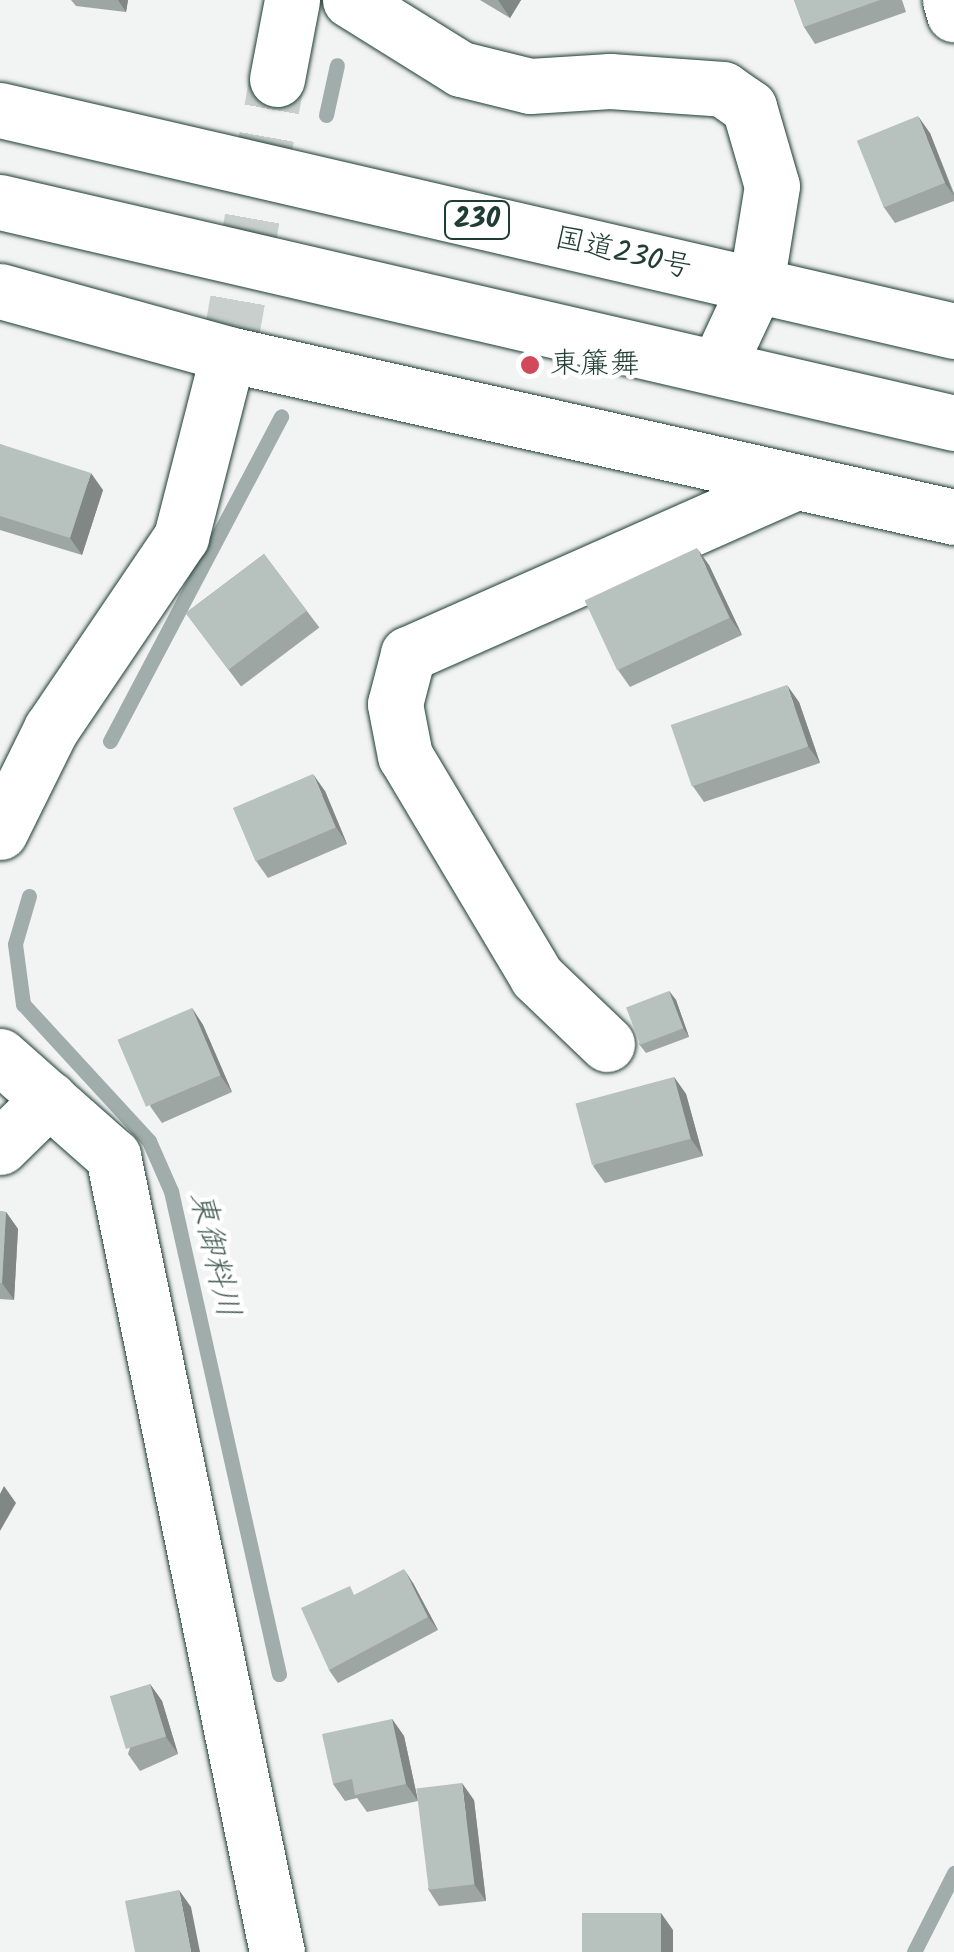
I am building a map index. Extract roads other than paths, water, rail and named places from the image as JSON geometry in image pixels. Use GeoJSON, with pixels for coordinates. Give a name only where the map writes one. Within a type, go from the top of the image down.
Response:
{"type":"FeatureCollection","features":[{"type":"Feature","properties":{"kind":"main road"},"geometry":{"type":"LineString","coordinates":[[277,79],[292,0]]}},
{"type":"Feature","properties":{"kind":"main road"},"geometry":{"type":"LineString","coordinates":[[350,0],[461,68],[530,86],[610,81],[723,89],[749,108],[772,186],[756,285],[718,366]]}},
{"type":"Feature","properties":{"kind":"main road"},"geometry":{"type":"LineString","coordinates":[[950,0],[954,14]]}},
{"type":"Feature","properties":{"kind":"main road","name":"国道230号"},"geometry":{"type":"LineString","coordinates":[[0,110],[954,331]]}},
{"type":"Feature","properties":{"kind":"main road"},"geometry":{"type":"LineString","coordinates":[[0,202],[954,423]]}},
{"type":"Feature","properties":{"kind":"main road"},"geometry":{"type":"LineString","coordinates":[[0,291],[228,354],[789,485],[954,517]]}},
{"type":"Feature","properties":{"kind":"main road"},"geometry":{"type":"LineString","coordinates":[[0,832],[51,729],[181,537],[228,354]]}},
{"type":"Feature","properties":{"kind":"main road"},"geometry":{"type":"LineString","coordinates":[[607,1044],[537,978],[405,756],[395,704],[408,654],[789,485]]}},
{"type":"Feature","properties":{"kind":"main road"},"geometry":{"type":"LineString","coordinates":[[0,1056],[113,1156],[278,1952]]}},
{"type":"Feature","properties":{"kind":"main road"},"geometry":{"type":"LineString","coordinates":[[0,1147],[49,1100]]}},
{"type":"Feature","properties":{"kind":"waterway","name":"東御料川"},"geometry":{"type":"LineString","coordinates":[[326,115],[337,65]]}},
{"type":"Feature","properties":{"kind":"waterway","name":"東御料川"},"geometry":{"type":"LineString","coordinates":[[110,741],[281,416]]}},
{"type":"Feature","properties":{"kind":"waterway","name":"東御料川"},"geometry":{"type":"LineString","coordinates":[[29,896],[15,944],[23,1004],[149,1141],[171,1191],[279,1674]]}},
{"type":"Feature","properties":{"kind":"waterway"},"geometry":{"type":"LineString","coordinates":[[914,1952],[954,1873]]}},
{"type":"Feature","properties":{"kind":"tunnel"},"geometry":{"type":"LineString","coordinates":[[228,354],[277,79]]}},
{"type":"Feature","properties":{"kind":"place","name":"東簾舞"},"geometry":{"type":"Point","coordinates":[530,365]}}]}
